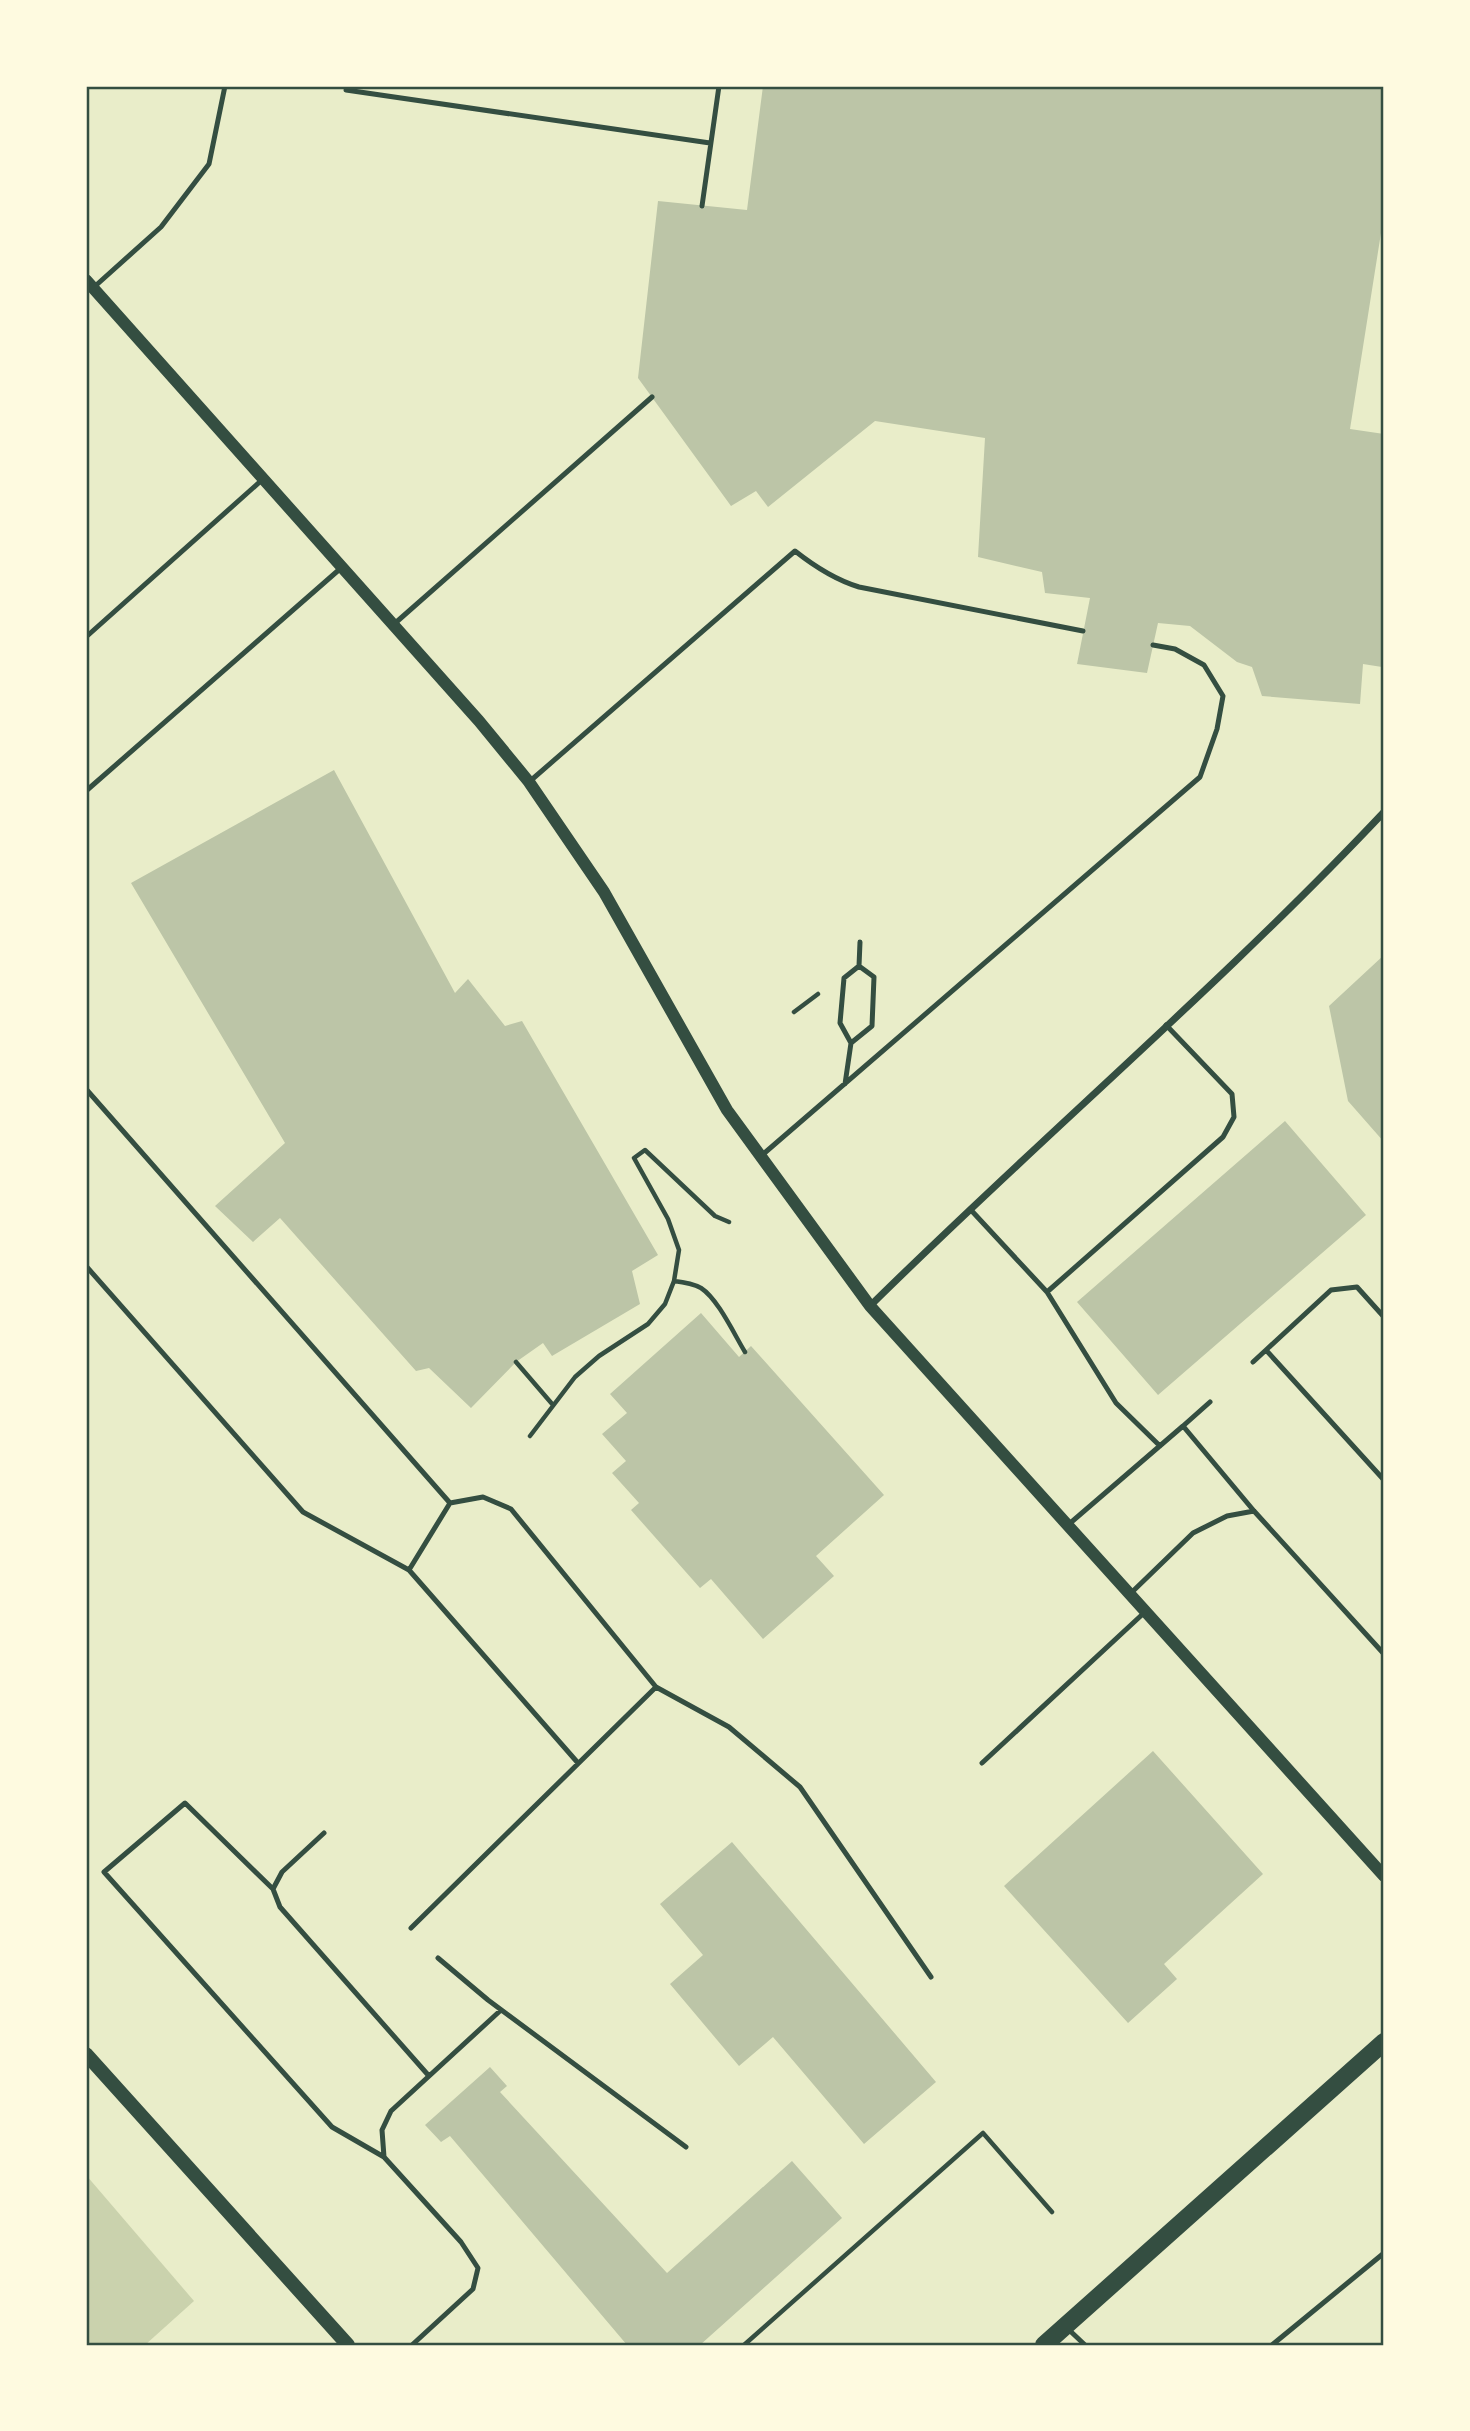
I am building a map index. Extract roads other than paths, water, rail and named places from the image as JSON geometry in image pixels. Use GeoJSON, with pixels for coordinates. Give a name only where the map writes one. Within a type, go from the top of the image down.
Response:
{"type":"FeatureCollection","features":[{"type":"Feature","properties":{"kind":"main road"},"geometry":{"type":"LineString","coordinates":[[1044,2345],[1384,2042]]}},
{"type":"Feature","properties":{"kind":"main road"},"geometry":{"type":"LineString","coordinates":[[86,2054],[348,2345]]}},
{"type":"Feature","properties":{"kind":"street"},"geometry":{"type":"LineString","coordinates":[[90,284],[529,782],[604,892],[727,1110],[870,1306],[1384,1876]]}},
{"type":"Feature","properties":{"kind":"street"},"geometry":{"type":"LineString","coordinates":[[870,1306],[1318,883],[1384,812]]}},
{"type":"Feature","properties":{"kind":"lane"},"geometry":{"type":"LineString","coordinates":[[90,284],[161,227],[209,164],[225,86]]}},
{"type":"Feature","properties":{"kind":"lane"},"geometry":{"type":"LineString","coordinates":[[702,206],[719,86]]}},
{"type":"Feature","properties":{"kind":"lane"},"geometry":{"type":"LineString","coordinates":[[346,90],[710,143]]}},
{"type":"Feature","properties":{"kind":"lane"},"geometry":{"type":"LineString","coordinates":[[393,625],[652,397]]}},
{"type":"Feature","properties":{"kind":"lane"},"geometry":{"type":"LineString","coordinates":[[86,637],[263,479]]}},
{"type":"Feature","properties":{"kind":"lane"},"geometry":{"type":"LineString","coordinates":[[529,782],[795,551],[813,565],[847,583],[884,593],[1083,631]]}},
{"type":"Feature","properties":{"kind":"lane"},"geometry":{"type":"LineString","coordinates":[[86,791],[341,568]]}},
{"type":"Feature","properties":{"kind":"lane"},"geometry":{"type":"LineString","coordinates":[[761,1157],[1200,777],[1217,729],[1223,696],[1204,665],[1175,649],[1153,645]]}},
{"type":"Feature","properties":{"kind":"lane"},"geometry":{"type":"LineString","coordinates":[[859,967],[860,942]]}},
{"type":"Feature","properties":{"kind":"lane"},"geometry":{"type":"LineString","coordinates":[[845,1084],[852,1043],[872,1026],[874,977],[859,967]]}},
{"type":"Feature","properties":{"kind":"lane"},"geometry":{"type":"LineString","coordinates":[[852,1043],[840,1023],[844,978],[859,967]]}},
{"type":"Feature","properties":{"kind":"lane"},"geometry":{"type":"LineString","coordinates":[[1047,1292],[1223,1137],[1234,1117],[1232,1094],[1166,1025]]}},
{"type":"Feature","properties":{"kind":"lane"},"geometry":{"type":"LineString","coordinates":[[86,1089],[450,1503]]}},
{"type":"Feature","properties":{"kind":"lane"},"geometry":{"type":"LineString","coordinates":[[970,1209],[1047,1292],[1116,1403],[1160,1446]]}},
{"type":"Feature","properties":{"kind":"lane"},"geometry":{"type":"LineString","coordinates":[[86,1266],[303,1513],[409,1570],[578,1763]]}},
{"type":"Feature","properties":{"kind":"lane"},"geometry":{"type":"LineString","coordinates":[[1253,1362],[1331,1290],[1357,1287],[1384,1317]]}},
{"type":"Feature","properties":{"kind":"lane"},"geometry":{"type":"LineString","coordinates":[[1266,1350],[1384,1480]]}},
{"type":"Feature","properties":{"kind":"lane"},"geometry":{"type":"LineString","coordinates":[[1068,1525],[1210,1402]]}},
{"type":"Feature","properties":{"kind":"lane"},"geometry":{"type":"LineString","coordinates":[[1183,1426],[1254,1511],[1384,1654]]}},
{"type":"Feature","properties":{"kind":"lane"},"geometry":{"type":"LineString","coordinates":[[409,1570],[450,1503],[483,1497],[511,1509],[656,1687],[729,1727],[800,1787],[931,1977]]}},
{"type":"Feature","properties":{"kind":"lane"},"geometry":{"type":"LineString","coordinates":[[1130,1594],[1194,1533],[1227,1516],[1254,1511]]}},
{"type":"Feature","properties":{"kind":"lane"},"geometry":{"type":"LineString","coordinates":[[982,1763],[1146,1611]]}},
{"type":"Feature","properties":{"kind":"lane"},"geometry":{"type":"LineString","coordinates":[[411,1928],[656,1687]]}},
{"type":"Feature","properties":{"kind":"lane"},"geometry":{"type":"LineString","coordinates":[[412,2345],[473,2290],[478,2268],[461,2242],[384,2157],[332,2127],[104,1872],[185,1803],[273,1889],[280,1907],[429,2076]]}},
{"type":"Feature","properties":{"kind":"lane"},"geometry":{"type":"LineString","coordinates":[[273,1889],[282,1872],[324,1833]]}},
{"type":"Feature","properties":{"kind":"lane"},"geometry":{"type":"LineString","coordinates":[[438,1958],[501,2010],[686,2147]]}},
{"type":"Feature","properties":{"kind":"lane"},"geometry":{"type":"LineString","coordinates":[[384,2157],[382,2130],[391,2112],[501,2010]]}},
{"type":"Feature","properties":{"kind":"lane"},"geometry":{"type":"LineString","coordinates":[[1272,2345],[1384,2253]]}},
{"type":"Feature","properties":{"kind":"lane"},"geometry":{"type":"LineString","coordinates":[[1066,2326],[1085,2345]]}}]}
